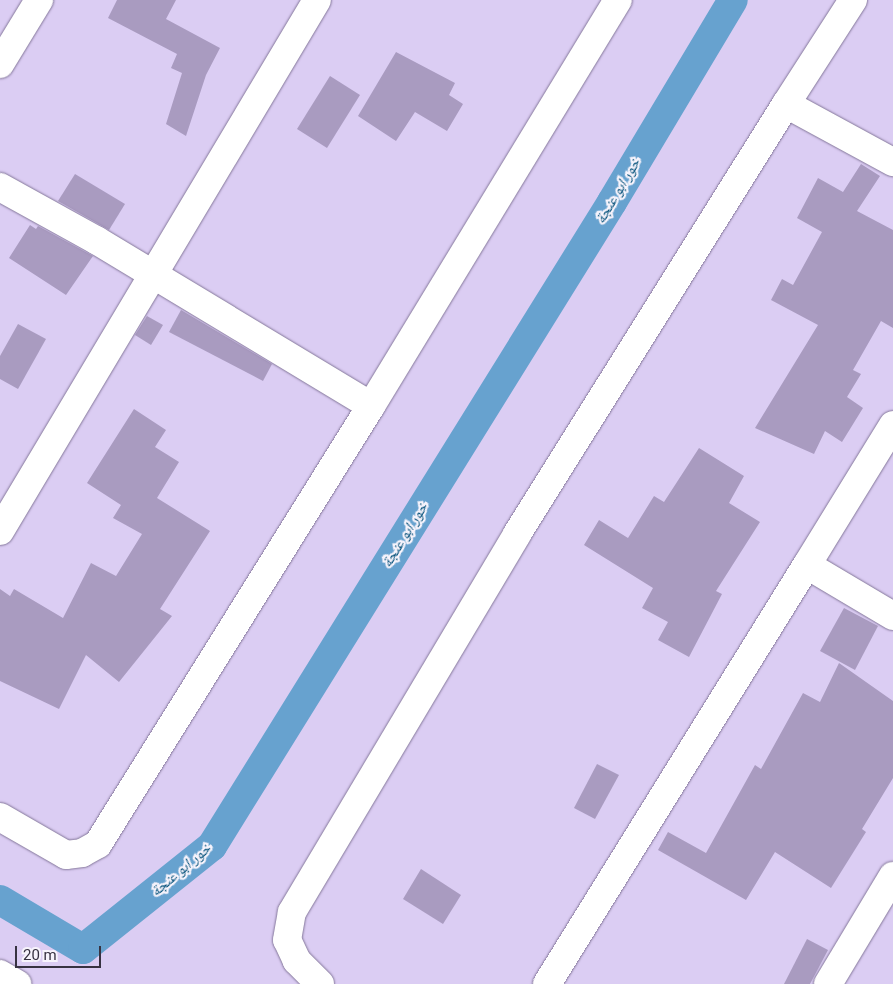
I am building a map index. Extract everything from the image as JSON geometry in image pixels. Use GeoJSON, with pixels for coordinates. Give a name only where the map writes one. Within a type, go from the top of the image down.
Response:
{"type":"FeatureCollection","features":[{"type":"Feature","properties":{"kind":"street"},"geometry":{"type":"LineString","coordinates":[[0,64],[39,0]]}},
{"type":"Feature","properties":{"kind":"street"},"geometry":{"type":"LineString","coordinates":[[0,531],[316,0]]}},
{"type":"Feature","properties":{"kind":"street"},"geometry":{"type":"LineString","coordinates":[[0,817],[66,855],[82,853],[98,844],[371,406],[618,0]]}},
{"type":"Feature","properties":{"kind":"street"},"geometry":{"type":"LineString","coordinates":[[320,984],[297,961],[287,940],[292,912],[517,534],[852,0]]}},
{"type":"Feature","properties":{"kind":"street"},"geometry":{"type":"LineString","coordinates":[[786,104],[893,162]]}},
{"type":"Feature","properties":{"kind":"street"},"geometry":{"type":"LineString","coordinates":[[0,187],[96,240],[151,275],[371,406]]}},
{"type":"Feature","properties":{"kind":"street"},"geometry":{"type":"LineString","coordinates":[[547,984],[893,425]]}},
{"type":"Feature","properties":{"kind":"street"},"geometry":{"type":"LineString","coordinates":[[807,565],[893,616]]}},
{"type":"Feature","properties":{"kind":"street"},"geometry":{"type":"LineString","coordinates":[[828,984],[893,876]]}},
{"type":"Feature","properties":{"kind":"street"},"geometry":{"type":"LineString","coordinates":[[0,974],[17,984]]}},
{"type":"Feature","properties":{"kind":"building"},"geometry":{"type":"Polygon","coordinates":[[[117,0],[176,0],[166,19],[220,48],[206,75],[186,136],[166,124],[182,73],[171,68],[177,54],[108,18],[117,0]]]}},
{"type":"Feature","properties":{"kind":"building"},"geometry":{"type":"Polygon","coordinates":[[[396,52],[455,83],[449,95],[463,104],[447,131],[415,112],[396,141],[358,116],[396,52]]]}},
{"type":"Feature","properties":{"kind":"building"},"geometry":{"type":"Polygon","coordinates":[[[330,76],[360,95],[327,148],[297,129],[330,76]]]}},
{"type":"Feature","properties":{"kind":"building"},"geometry":{"type":"Polygon","coordinates":[[[861,164],[880,176],[857,211],[893,230],[893,328],[881,321],[853,370],[861,374],[847,397],[863,408],[842,442],[825,431],[814,454],[755,428],[818,325],[771,300],[782,279],[793,285],[822,232],[797,218],[818,178],[843,192],[861,164]]]}},
{"type":"Feature","properties":{"kind":"building"},"geometry":{"type":"Polygon","coordinates":[[[75,174],[125,204],[109,230],[58,201],[75,174]]]}},
{"type":"Feature","properties":{"kind":"building"},"geometry":{"type":"Polygon","coordinates":[[[30,225],[36,229],[38,226],[93,256],[66,295],[9,258],[30,225]]]}},
{"type":"Feature","properties":{"kind":"building"},"geometry":{"type":"Polygon","coordinates":[[[181,310],[272,364],[263,381],[169,332],[181,310]]]}},
{"type":"Feature","properties":{"kind":"building"},"geometry":{"type":"Polygon","coordinates":[[[147,316],[163,325],[151,345],[135,335],[147,316]]]}},
{"type":"Feature","properties":{"kind":"building"},"geometry":{"type":"Polygon","coordinates":[[[18,324],[46,339],[18,389],[0,379],[0,356],[18,324]]]}},
{"type":"Feature","properties":{"kind":"building"},"geometry":{"type":"Polygon","coordinates":[[[134,409],[166,430],[155,447],[179,462],[157,498],[210,531],[160,609],[172,616],[119,682],[86,655],[59,709],[0,681],[0,589],[10,596],[14,589],[63,618],[91,563],[116,576],[142,534],[113,518],[121,505],[87,483],[134,409]]]}},
{"type":"Feature","properties":{"kind":"building"},"geometry":{"type":"Polygon","coordinates":[[[699,448],[744,476],[729,503],[760,522],[716,591],[722,594],[689,657],[658,640],[668,622],[642,608],[653,588],[584,545],[599,520],[628,538],[654,496],[664,502],[699,448]]]}},
{"type":"Feature","properties":{"kind":"building"},"geometry":{"type":"Polygon","coordinates":[[[844,608],[878,626],[855,670],[820,651],[844,608]]]}},
{"type":"Feature","properties":{"kind":"building"},"geometry":{"type":"Polygon","coordinates":[[[839,663],[893,701],[893,778],[862,829],[866,832],[831,888],[775,852],[746,900],[658,850],[668,832],[706,853],[755,765],[761,769],[803,693],[820,702],[839,663]]]}},
{"type":"Feature","properties":{"kind":"building"},"geometry":{"type":"Polygon","coordinates":[[[597,764],[619,775],[595,819],[574,808],[597,764]]]}},
{"type":"Feature","properties":{"kind":"building"},"geometry":{"type":"Polygon","coordinates":[[[421,869],[461,895],[443,924],[403,899],[421,869]]]}},
{"type":"Feature","properties":{"kind":"building"},"geometry":{"type":"Polygon","coordinates":[[[807,939],[828,950],[810,984],[784,984],[807,939]]]}},
{"type":"Feature","properties":{"kind":"waterway","name":"خور ابو عنجة"},"geometry":{"type":"LineString","coordinates":[[0,900],[83,949],[212,846],[612,202],[733,0]]}}]}
